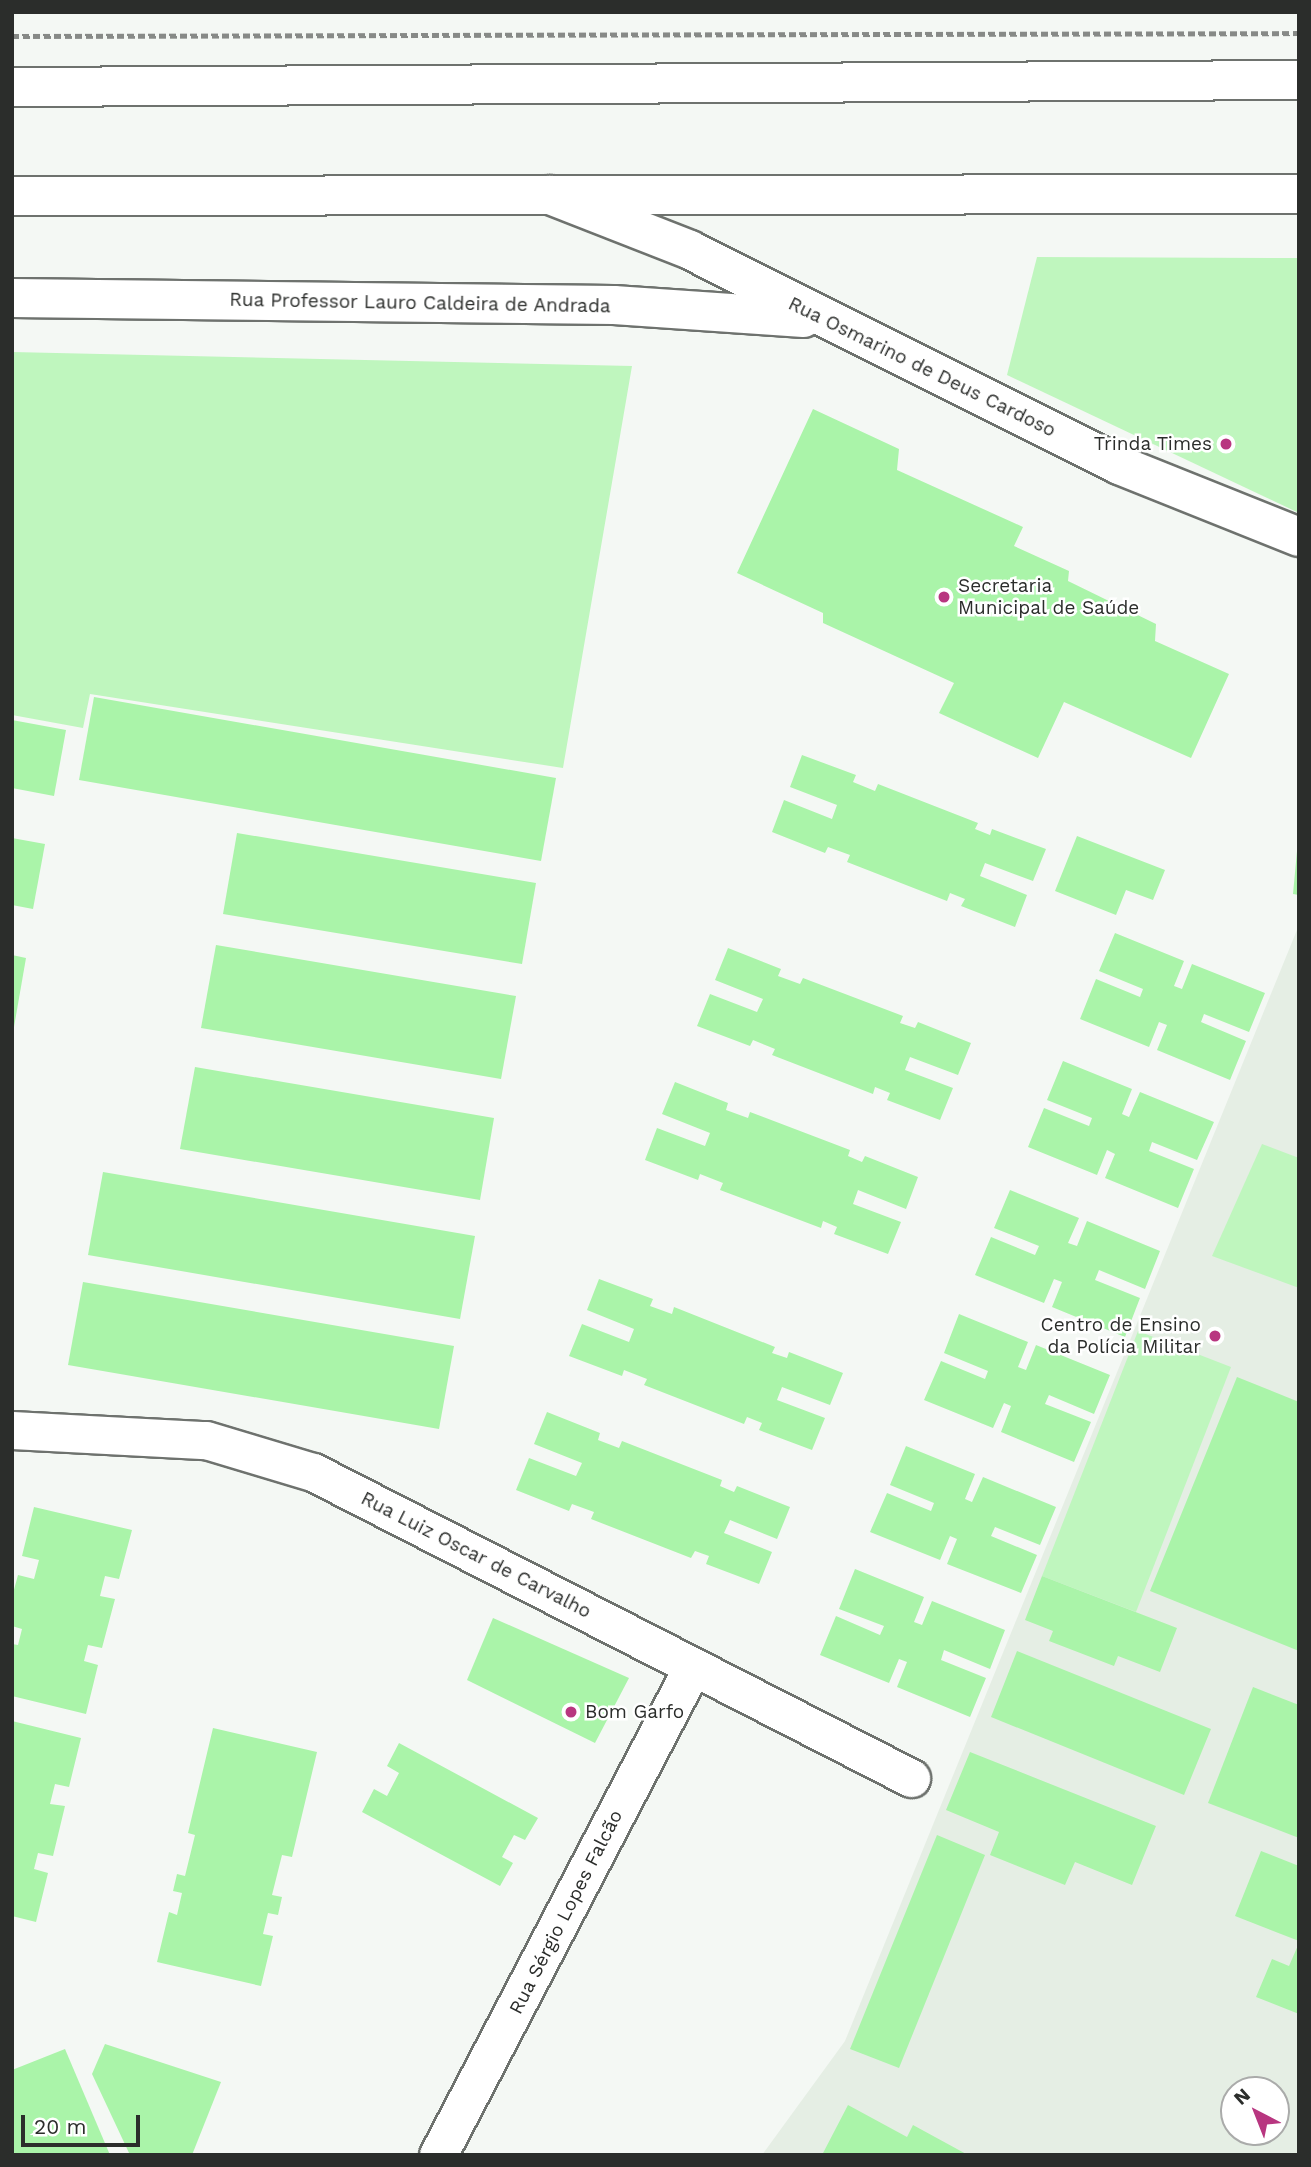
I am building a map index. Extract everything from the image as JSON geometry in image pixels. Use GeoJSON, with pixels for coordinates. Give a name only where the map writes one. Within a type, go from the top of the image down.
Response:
{"type":"FeatureCollection","features":[{"type":"Feature","properties":{"kind":"main road"},"geometry":{"type":"LineString","coordinates":[[12,88],[1299,80]]}},
{"type":"Feature","properties":{"kind":"main road","name":"Rua Osmarino de Deus Cardoso"},"geometry":{"type":"LineString","coordinates":[[547,194],[690,250],[1119,465],[1299,537]]}},
{"type":"Feature","properties":{"kind":"main road"},"geometry":{"type":"LineString","coordinates":[[12,196],[1299,194]]}},
{"type":"Feature","properties":{"kind":"main road","name":"Rua Professor Lauro Caldeira de Andrada"},"geometry":{"type":"LineString","coordinates":[[12,299],[614,305],[827,320]]}},
{"type":"Feature","properties":{"kind":"street","name":"Rua Luiz Oscar de Carvalho"},"geometry":{"type":"LineString","coordinates":[[12,1430],[157,1435],[250,1450],[313,1472],[435,1532],[692,1668],[911,1778]]}},
{"type":"Feature","properties":{"kind":"street","name":"Rua Sérgio Lopes Falcão"},"geometry":{"type":"LineString","coordinates":[[438,2155],[692,1668]]}},
{"type":"Feature","properties":{"kind":"path"},"geometry":{"type":"LineString","coordinates":[[12,36],[1299,33]]}},
{"type":"Feature","properties":{"kind":"shaded area","name":"Centro de Ensino da Polícia Militar"},"geometry":{"type":"Polygon","coordinates":[[[1299,925],[1299,2155],[762,2155],[845,2041],[1299,925]]]}},
{"type":"Feature","properties":{"kind":"green space","name":"Trinda Times"},"geometry":{"type":"Polygon","coordinates":[[[1037,257],[1299,258],[1299,513],[1007,375],[1037,257]]]}},
{"type":"Feature","properties":{"kind":"green space"},"geometry":{"type":"Polygon","coordinates":[[[12,352],[632,366],[563,768],[90,694],[83,728],[12,715],[12,352]]]}},
{"type":"Feature","properties":{"kind":"green space"},"geometry":{"type":"Polygon","coordinates":[[[1262,1144],[1299,1158],[1299,1288],[1212,1256],[1262,1144]]]}},
{"type":"Feature","properties":{"kind":"green space"},"geometry":{"type":"Polygon","coordinates":[[[1138,1331],[1231,1367],[1136,1612],[1042,1576],[1138,1331]]]}},
{"type":"Feature","properties":{"kind":"building","name":"Secretaria Municipal de Saúde"},"geometry":{"type":"Polygon","coordinates":[[[813,409],[899,449],[897,470],[1023,527],[1014,546],[1069,571],[1068,581],[1156,624],[1155,641],[1229,674],[1191,758],[1064,702],[1038,758],[939,713],[954,683],[823,623],[823,613],[737,573],[813,409]]]}},
{"type":"Feature","properties":{"kind":"building"},"geometry":{"type":"Polygon","coordinates":[[[94,697],[556,778],[541,861],[79,780],[94,697]]]}},
{"type":"Feature","properties":{"kind":"building"},"geometry":{"type":"Polygon","coordinates":[[[12,720],[66,730],[54,796],[12,788],[12,720]]]}},
{"type":"Feature","properties":{"kind":"building"},"geometry":{"type":"Polygon","coordinates":[[[802,755],[856,775],[853,782],[875,791],[878,784],[978,823],[975,829],[990,835],[992,829],[1046,849],[1033,881],[985,863],[980,876],[1027,895],[1015,927],[961,906],[965,899],[950,893],[947,901],[847,862],[850,855],[828,847],[825,853],[772,832],[784,800],[832,819],[837,805],[790,787],[802,755]]]}},
{"type":"Feature","properties":{"kind":"building"},"geometry":{"type":"Polygon","coordinates":[[[237,833],[536,883],[522,964],[223,914],[237,833]]]}},
{"type":"Feature","properties":{"kind":"building"},"geometry":{"type":"Polygon","coordinates":[[[1077,836],[1165,870],[1153,900],[1126,890],[1116,915],[1055,891],[1077,836]]]}},
{"type":"Feature","properties":{"kind":"building"},"geometry":{"type":"Polygon","coordinates":[[[12,838],[45,844],[33,909],[12,905],[12,838]]]}},
{"type":"Feature","properties":{"kind":"building"},"geometry":{"type":"Polygon","coordinates":[[[1299,851],[1299,895],[1293,894],[1299,851]]]}},
{"type":"Feature","properties":{"kind":"building"},"geometry":{"type":"Polygon","coordinates":[[[1115,933],[1184,961],[1174,986],[1182,989],[1192,964],[1265,993],[1249,1032],[1204,1014],[1201,1022],[1246,1041],[1230,1080],[1157,1050],[1167,1025],[1159,1022],[1149,1047],[1080,1019],[1096,979],[1140,997],[1143,989],[1099,971],[1115,933]]]}},
{"type":"Feature","properties":{"kind":"building"},"geometry":{"type":"Polygon","coordinates":[[[216,945],[516,996],[501,1079],[201,1028],[216,945]]]}},
{"type":"Feature","properties":{"kind":"building"},"geometry":{"type":"Polygon","coordinates":[[[728,948],[781,969],[778,976],[800,984],[803,978],[903,1016],[900,1023],[915,1028],[918,1022],[971,1043],[958,1075],[910,1057],[905,1070],[953,1088],[940,1120],[887,1100],[890,1093],[875,1087],[873,1094],[772,1055],[775,1049],[753,1040],[750,1046],[697,1026],[710,994],[757,1012],[763,999],[715,980],[728,948]]]}},
{"type":"Feature","properties":{"kind":"building"},"geometry":{"type":"Polygon","coordinates":[[[12,955],[26,958],[14,1027],[12,1027],[12,955]]]}},
{"type":"Feature","properties":{"kind":"building"},"geometry":{"type":"Polygon","coordinates":[[[1063,1061],[1132,1089],[1122,1114],[1129,1117],[1140,1092],[1214,1122],[1197,1160],[1152,1142],[1149,1151],[1194,1169],[1178,1208],[1105,1178],[1115,1154],[1107,1150],[1097,1175],[1028,1147],[1044,1108],[1089,1126],[1092,1118],[1047,1100],[1063,1061]]]}},
{"type":"Feature","properties":{"kind":"building"},"geometry":{"type":"Polygon","coordinates":[[[195,1067],[494,1118],[480,1200],[180,1149],[195,1067]]]}},
{"type":"Feature","properties":{"kind":"building"},"geometry":{"type":"Polygon","coordinates":[[[675,1082],[728,1103],[726,1110],[748,1118],[750,1112],[850,1150],[848,1156],[862,1162],[865,1156],[918,1177],[906,1209],[858,1190],[853,1204],[901,1222],[888,1254],[834,1234],[837,1227],[823,1221],[821,1228],[720,1190],[723,1183],[700,1174],[698,1180],[645,1160],[657,1128],[705,1146],[710,1133],[662,1114],[675,1082]]]}},
{"type":"Feature","properties":{"kind":"building"},"geometry":{"type":"Polygon","coordinates":[[[103,1172],[475,1236],[460,1319],[88,1255],[103,1172]]]}},
{"type":"Feature","properties":{"kind":"building"},"geometry":{"type":"Polygon","coordinates":[[[1010,1190],[1079,1218],[1068,1243],[1077,1246],[1087,1221],[1160,1251],[1145,1289],[1099,1270],[1095,1280],[1140,1298],[1125,1337],[1052,1307],[1062,1282],[1054,1279],[1044,1303],[975,1275],[991,1237],[1035,1255],[1039,1246],[994,1228],[1010,1190]]]}},
{"type":"Feature","properties":{"kind":"building"},"geometry":{"type":"Polygon","coordinates":[[[599,1279],[653,1299],[650,1306],[672,1314],[674,1307],[775,1347],[772,1353],[787,1358],[789,1352],[843,1373],[830,1405],[782,1387],[777,1400],[825,1418],[812,1450],[759,1430],[762,1423],[747,1417],[744,1424],[644,1385],[647,1379],[624,1370],[622,1376],[569,1356],[582,1324],[629,1342],[634,1329],[587,1310],[599,1279]]]}},
{"type":"Feature","properties":{"kind":"building"},"geometry":{"type":"Polygon","coordinates":[[[83,1282],[454,1346],[439,1429],[68,1365],[83,1282]]]}},
{"type":"Feature","properties":{"kind":"building"},"geometry":{"type":"Polygon","coordinates":[[[959,1314],[1028,1342],[1018,1367],[1026,1370],[1036,1345],[1110,1375],[1094,1414],[1049,1395],[1045,1404],[1091,1422],[1074,1462],[1001,1432],[1011,1406],[1004,1403],[993,1428],[924,1400],[941,1361],[985,1379],[988,1371],[944,1353],[959,1314]]]}},
{"type":"Feature","properties":{"kind":"building"},"geometry":{"type":"Polygon","coordinates":[[[1237,1377],[1299,1402],[1299,1651],[1150,1591],[1237,1377]]]}},
{"type":"Feature","properties":{"kind":"building"},"geometry":{"type":"Polygon","coordinates":[[[547,1412],[600,1433],[598,1440],[619,1448],[622,1441],[722,1480],[720,1486],[734,1492],[737,1486],[790,1507],[777,1539],[730,1520],[724,1533],[772,1552],[759,1584],[706,1564],[709,1556],[695,1551],[691,1558],[591,1519],[594,1512],[572,1504],[569,1511],[516,1490],[529,1458],[576,1476],[582,1463],[534,1444],[547,1412]]]}},
{"type":"Feature","properties":{"kind":"building"},"geometry":{"type":"Polygon","coordinates":[[[906,1446],[975,1474],[965,1499],[972,1502],[983,1477],[1056,1507],[1040,1545],[995,1527],[991,1536],[1037,1555],[1021,1593],[947,1564],[957,1539],[950,1536],[940,1560],[870,1532],[887,1493],[931,1511],[934,1503],[890,1485],[906,1446]]]}},
{"type":"Feature","properties":{"kind":"building"},"geometry":{"type":"Polygon","coordinates":[[[34,1507],[132,1530],[119,1579],[105,1576],[100,1596],[115,1599],[102,1648],[88,1645],[84,1661],[98,1665],[86,1714],[12,1696],[12,1644],[18,1645],[22,1629],[12,1626],[12,1597],[18,1575],[34,1579],[39,1560],[22,1556],[34,1507]]]}},
{"type":"Feature","properties":{"kind":"building"},"geometry":{"type":"Polygon","coordinates":[[[855,1569],[924,1597],[914,1622],[922,1625],[932,1601],[1005,1630],[990,1669],[944,1650],[941,1660],[986,1678],[970,1717],[897,1687],[907,1662],[899,1659],[889,1683],[820,1655],[836,1616],[880,1635],[884,1626],[839,1609],[855,1569]]]}},
{"type":"Feature","properties":{"kind":"building"},"geometry":{"type":"Polygon","coordinates":[[[1042,1576],[1177,1628],[1160,1672],[1118,1656],[1114,1666],[1049,1641],[1053,1631],[1025,1620],[1042,1576]]]}},
{"type":"Feature","properties":{"kind":"building","name":"Bom Garfo"},"geometry":{"type":"Polygon","coordinates":[[[493,1618],[629,1678],[595,1743],[467,1680],[493,1618]]]}},
{"type":"Feature","properties":{"kind":"building"},"geometry":{"type":"Polygon","coordinates":[[[1017,1651],[1211,1729],[1184,1795],[991,1717],[1017,1651]]]}},
{"type":"Feature","properties":{"kind":"building"},"geometry":{"type":"Polygon","coordinates":[[[1253,1687],[1299,1705],[1299,1838],[1208,1803],[1253,1687]]]}},
{"type":"Feature","properties":{"kind":"building"},"geometry":{"type":"Polygon","coordinates":[[[12,1721],[81,1738],[69,1787],[55,1784],[50,1804],[65,1806],[53,1856],[38,1853],[34,1869],[48,1873],[36,1922],[12,1916],[12,1721]]]}},
{"type":"Feature","properties":{"kind":"building"},"geometry":{"type":"Polygon","coordinates":[[[213,1728],[317,1752],[292,1857],[282,1855],[272,1895],[282,1897],[278,1915],[268,1913],[263,1934],[273,1936],[261,1986],[157,1962],[169,1912],[177,1915],[182,1893],[173,1891],[177,1874],[185,1876],[195,1835],[188,1833],[213,1728]]]}},
{"type":"Feature","properties":{"kind":"building"},"geometry":{"type":"Polygon","coordinates":[[[399,1743],[538,1818],[525,1840],[514,1835],[502,1857],[513,1863],[500,1886],[362,1812],[374,1789],[387,1796],[399,1773],[387,1766],[399,1743]]]}},
{"type":"Feature","properties":{"kind":"building"},"geometry":{"type":"Polygon","coordinates":[[[970,1752],[1156,1826],[1132,1885],[1075,1862],[1065,1885],[990,1855],[999,1832],[946,1810],[970,1752]]]}},
{"type":"Feature","properties":{"kind":"building"},"geometry":{"type":"Polygon","coordinates":[[[937,1835],[985,1855],[899,2068],[850,2049],[937,1835]]]}},
{"type":"Feature","properties":{"kind":"building"},"geometry":{"type":"Polygon","coordinates":[[[1261,1851],[1299,1866],[1299,1941],[1235,1916],[1261,1851]]]}},
{"type":"Feature","properties":{"kind":"building"},"geometry":{"type":"Polygon","coordinates":[[[1299,1943],[1299,2014],[1256,1997],[1272,1959],[1289,1966],[1299,1943]]]}},
{"type":"Feature","properties":{"kind":"building"},"geometry":{"type":"Polygon","coordinates":[[[105,2044],[221,2082],[192,2155],[130,2155],[92,2074],[105,2044]]]}},
{"type":"Feature","properties":{"kind":"building"},"geometry":{"type":"Polygon","coordinates":[[[65,2049],[110,2155],[12,2155],[12,2070],[65,2049]]]}},
{"type":"Feature","properties":{"kind":"building"},"geometry":{"type":"Polygon","coordinates":[[[848,2105],[907,2137],[913,2125],[968,2155],[822,2155],[848,2105]]]}},
{"type":"Feature","properties":{"kind":"place","name":"Trinda Times"},"geometry":{"type":"Point","coordinates":[1226,444]}},
{"type":"Feature","properties":{"kind":"place","name":"Secretaria Municipal de Saúde"},"geometry":{"type":"Point","coordinates":[944,597]}},
{"type":"Feature","properties":{"kind":"place","name":"Centro de Ensino da Polícia Militar"},"geometry":{"type":"Point","coordinates":[1215,1336]}},
{"type":"Feature","properties":{"kind":"place","name":"Bom Garfo"},"geometry":{"type":"Point","coordinates":[571,1712]}}]}
